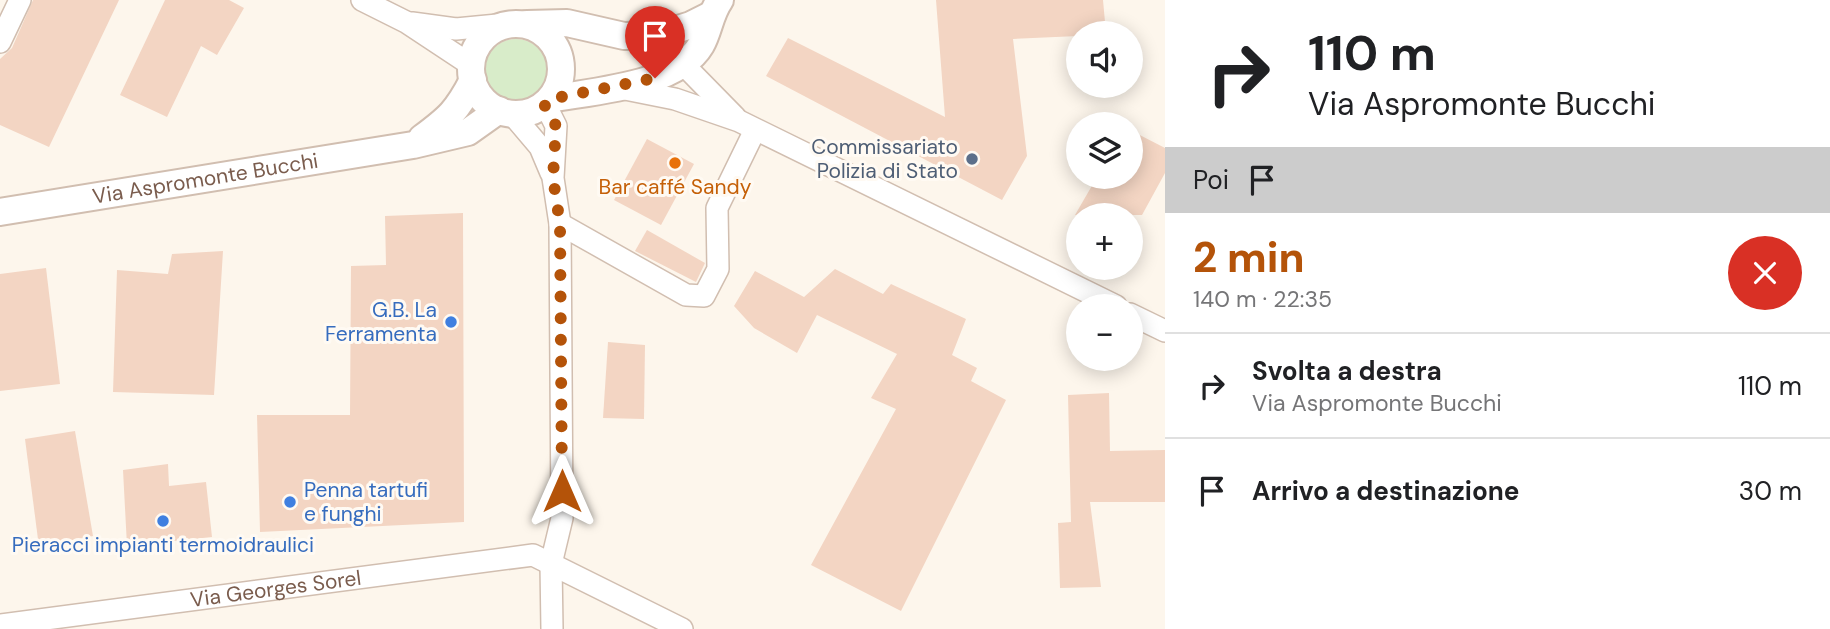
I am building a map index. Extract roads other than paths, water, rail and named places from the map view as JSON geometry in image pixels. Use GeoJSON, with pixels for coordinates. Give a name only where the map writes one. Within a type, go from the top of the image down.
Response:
{"type":"FeatureCollection","features":[{"type":"Feature","properties":{"kind":"street"},"geometry":{"type":"LineString","coordinates":[[0,42],[20,0]]}},
{"type":"Feature","properties":{"kind":"street"},"geometry":{"type":"LineString","coordinates":[[362,0],[406,22],[472,73],[478,93],[487,104],[505,112],[540,147],[553,178]]}},
{"type":"Feature","properties":{"kind":"street"},"geometry":{"type":"LineString","coordinates":[[624,36],[659,35],[691,25],[715,7]]}},
{"type":"Feature","properties":{"kind":"street"},"geometry":{"type":"LineString","coordinates":[[692,55],[715,7]]}},
{"type":"Feature","properties":{"kind":"street"},"geometry":{"type":"LineString","coordinates":[[406,22],[456,29],[566,23],[692,55],[710,92],[747,125]]}},
{"type":"Feature","properties":{"kind":"street"},"geometry":{"type":"LineString","coordinates":[[518,24],[547,36],[560,55],[562,70],[559,85],[547,102],[556,126],[553,178],[560,224],[562,518],[551,564],[552,629]]}},
{"type":"Feature","properties":{"kind":"street","name":"Via Aspromonte Bucchi"},"geometry":{"type":"LineString","coordinates":[[413,145],[449,118],[462,102],[472,73],[475,51],[483,38],[494,29],[518,24]]}},
{"type":"Feature","properties":{"kind":"street","name":"Via Aspromonte Bucchi"},"geometry":{"type":"LineString","coordinates":[[0,212],[413,145],[468,132],[505,112],[535,110],[547,102],[655,78],[692,55]]}},
{"type":"Feature","properties":{"kind":"street"},"geometry":{"type":"LineString","coordinates":[[617,87],[675,99],[747,125],[1092,294]]}},
{"type":"Feature","properties":{"kind":"street"},"geometry":{"type":"LineString","coordinates":[[560,224],[686,295],[704,296],[718,269],[717,208],[747,125]]}},
{"type":"Feature","properties":{"kind":"street"},"geometry":{"type":"LineString","coordinates":[[1143,320],[1165,331]]}},
{"type":"Feature","properties":{"kind":"street","name":"Via Georges Sorel"},"geometry":{"type":"LineString","coordinates":[[0,625],[533,555],[682,629]]}},
{"type":"Feature","properties":{"kind":"place","name":"Commissariato Polizia di Stato"},"geometry":{"type":"Point","coordinates":[972,159]}},
{"type":"Feature","properties":{"kind":"place","name":"Bar caffé Sandy"},"geometry":{"type":"Point","coordinates":[675,163]}},
{"type":"Feature","properties":{"kind":"place","name":"G.B. La Ferramenta"},"geometry":{"type":"Point","coordinates":[451,322]}},
{"type":"Feature","properties":{"kind":"place","name":"Penna tartufi e funghi"},"geometry":{"type":"Point","coordinates":[290,502]}},
{"type":"Feature","properties":{"kind":"place","name":"Pieracci impianti termoidraulici"},"geometry":{"type":"Point","coordinates":[163,521]}}]}
